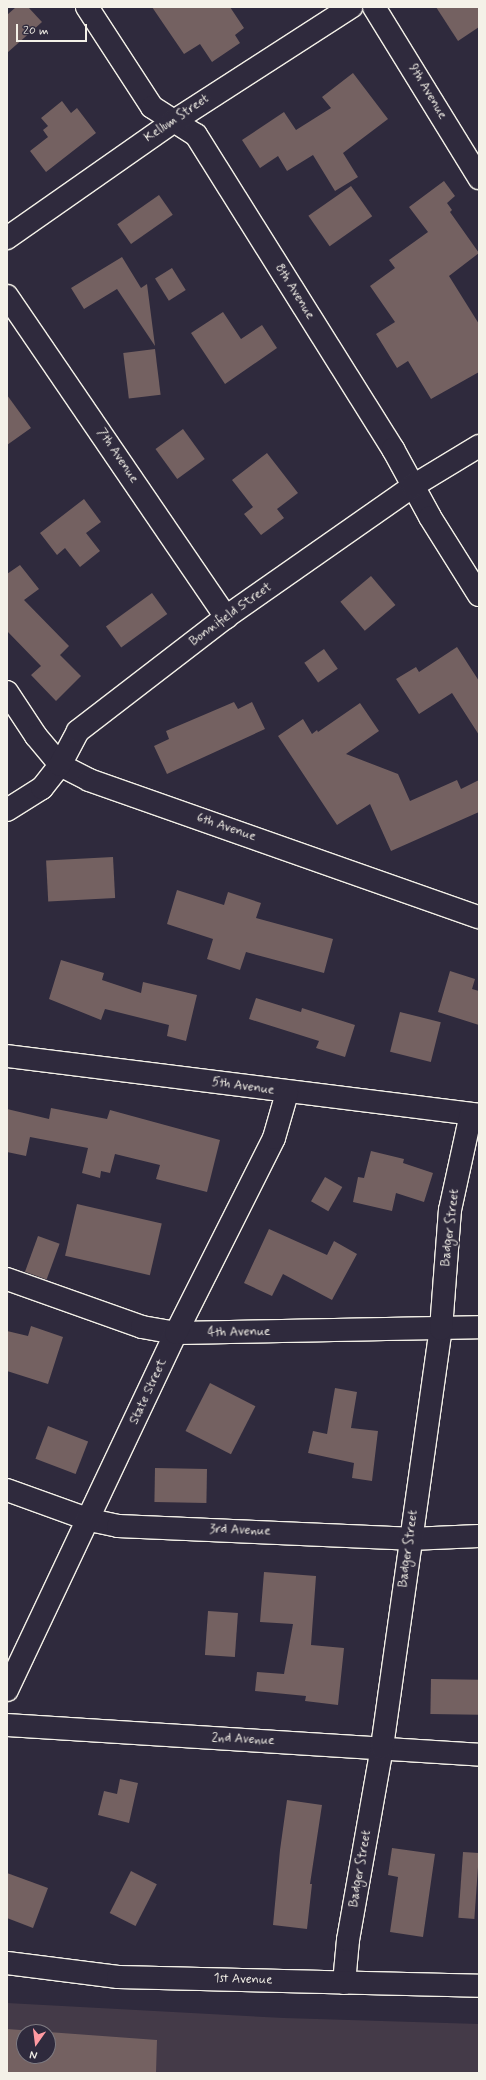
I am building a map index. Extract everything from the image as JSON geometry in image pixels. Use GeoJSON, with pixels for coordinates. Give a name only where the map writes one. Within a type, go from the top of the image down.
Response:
{"type":"FeatureCollection","features":[{"type":"Feature","properties":{"kind":"street","name":"8th Avenue"},"geometry":{"type":"LineString","coordinates":[[87,7],[152,107],[196,135],[393,449],[413,486],[479,595]]}},
{"type":"Feature","properties":{"kind":"street","name":"Kellum Street"},"geometry":{"type":"LineString","coordinates":[[7,238],[174,121],[351,7]]}},
{"type":"Feature","properties":{"kind":"street","name":"9th Avenue"},"geometry":{"type":"LineString","coordinates":[[374,7],[479,178]]}},
{"type":"Feature","properties":{"kind":"street","name":"7th Avenue"},"geometry":{"type":"LineString","coordinates":[[7,296],[226,617]]}},
{"type":"Feature","properties":{"kind":"street","name":"Bonnifield Street"},"geometry":{"type":"LineString","coordinates":[[7,810],[42,788],[60,765],[78,731],[226,617],[413,486],[479,446]]}},
{"type":"Feature","properties":{"kind":"street","name":"6th Avenue"},"geometry":{"type":"LineString","coordinates":[[7,692],[36,736],[60,765],[89,780],[479,917]]}},
{"type":"Feature","properties":{"kind":"street","name":"5th Avenue"},"geometry":{"type":"LineString","coordinates":[[7,1056],[287,1093],[475,1115]]}},
{"type":"Feature","properties":{"kind":"street","name":"State Street"},"geometry":{"type":"LineString","coordinates":[[7,1690],[90,1520],[176,1333],[274,1138],[287,1093]]}},
{"type":"Feature","properties":{"kind":"street","name":"Badger Street"},"geometry":{"type":"LineString","coordinates":[[344,1983],[348,1940],[382,1747],[410,1539],[441,1328],[450,1210],[475,1115]]}},
{"type":"Feature","properties":{"kind":"street","name":"4th Avenue"},"geometry":{"type":"LineString","coordinates":[[7,1279],[142,1326],[176,1333],[479,1328]]}},
{"type":"Feature","properties":{"kind":"street","name":"3rd Avenue"},"geometry":{"type":"LineString","coordinates":[[7,1490],[90,1520],[118,1526],[410,1539],[479,1536]]}},
{"type":"Feature","properties":{"kind":"street","name":"2nd Avenue"},"geometry":{"type":"LineString","coordinates":[[7,1725],[382,1747],[479,1755]]}},
{"type":"Feature","properties":{"kind":"street","name":"1st Avenue"},"geometry":{"type":"LineString","coordinates":[[7,1962],[118,1977],[479,1986]]}},
{"type":"Feature","properties":{"kind":"shaded area"},"geometry":{"type":"Polygon","coordinates":[[[7,2003],[284,2018],[479,2024],[479,2073],[7,2073],[7,2003]]]}},
{"type":"Feature","properties":{"kind":"building"},"geometry":{"type":"Polygon","coordinates":[[[16,7],[28,7],[42,22],[7,53],[7,15],[16,7]]]}},
{"type":"Feature","properties":{"kind":"building"},"geometry":{"type":"Polygon","coordinates":[[[152,7],[230,7],[244,28],[235,35],[240,43],[212,62],[200,44],[184,54],[152,7]]]}},
{"type":"Feature","properties":{"kind":"building"},"geometry":{"type":"Polygon","coordinates":[[[436,7],[479,7],[479,27],[458,41],[436,7]]]}},
{"type":"Feature","properties":{"kind":"building"},"geometry":{"type":"Polygon","coordinates":[[[353,73],[388,119],[343,153],[358,177],[335,191],[313,155],[287,171],[278,156],[260,168],[242,140],[284,112],[296,130],[331,108],[322,97],[353,73]]]}},
{"type":"Feature","properties":{"kind":"building"},"geometry":{"type":"Polygon","coordinates":[[[62,101],[71,113],[77,108],[96,133],[46,172],[30,151],[48,137],[43,130],[48,126],[41,118],[62,101]]]}},
{"type":"Feature","properties":{"kind":"building"},"geometry":{"type":"Polygon","coordinates":[[[444,181],[455,196],[447,203],[452,210],[450,212],[479,253],[449,276],[479,324],[479,372],[431,399],[408,361],[397,368],[376,334],[395,322],[370,286],[395,268],[389,260],[428,232],[409,207],[444,181]]]}},
{"type":"Feature","properties":{"kind":"building"},"geometry":{"type":"Polygon","coordinates":[[[351,186],[372,216],[330,246],[308,216],[351,186]]]}},
{"type":"Feature","properties":{"kind":"building"},"geometry":{"type":"Polygon","coordinates":[[[159,195],[173,215],[131,244],[117,224],[159,195]]]}},
{"type":"Feature","properties":{"kind":"building"},"geometry":{"type":"Polygon","coordinates":[[[122,257],[141,288],[147,284],[155,346],[117,289],[84,309],[71,288],[122,257]]]}},
{"type":"Feature","properties":{"kind":"building"},"geometry":{"type":"Polygon","coordinates":[[[172,268],[186,290],[169,301],[155,279],[172,268]]]}},
{"type":"Feature","properties":{"kind":"building"},"geometry":{"type":"Polygon","coordinates":[[[223,312],[241,339],[262,325],[277,348],[225,384],[191,333],[223,312]]]}},
{"type":"Feature","properties":{"kind":"building"},"geometry":{"type":"Polygon","coordinates":[[[155,349],[161,395],[129,399],[123,353],[155,349]]]}},
{"type":"Feature","properties":{"kind":"building"},"geometry":{"type":"Polygon","coordinates":[[[7,395],[31,428],[7,445],[7,395]]]}},
{"type":"Feature","properties":{"kind":"building"},"geometry":{"type":"Polygon","coordinates":[[[183,429],[205,459],[177,479],[155,449],[183,429]]]}},
{"type":"Feature","properties":{"kind":"building"},"geometry":{"type":"Polygon","coordinates":[[[267,453],[298,493],[277,509],[284,518],[261,535],[244,514],[253,507],[232,480],[267,453]]]}},
{"type":"Feature","properties":{"kind":"building"},"geometry":{"type":"Polygon","coordinates":[[[84,499],[101,522],[86,533],[100,551],[80,567],[65,548],[57,555],[40,533],[84,499]]]}},
{"type":"Feature","properties":{"kind":"building"},"geometry":{"type":"Polygon","coordinates":[[[20,565],[39,589],[24,600],[69,646],[60,655],[81,676],[56,701],[31,675],[41,666],[7,631],[7,574],[20,565]]]}},
{"type":"Feature","properties":{"kind":"building"},"geometry":{"type":"Polygon","coordinates":[[[371,576],[395,605],[365,631],[340,602],[371,576]]]}},
{"type":"Feature","properties":{"kind":"building"},"geometry":{"type":"Polygon","coordinates":[[[152,593],[167,614],[121,648],[106,627],[152,593]]]}},
{"type":"Feature","properties":{"kind":"building"},"geometry":{"type":"Polygon","coordinates":[[[457,647],[479,681],[479,735],[452,693],[419,714],[396,679],[416,667],[419,672],[457,647]]]}},
{"type":"Feature","properties":{"kind":"building"},"geometry":{"type":"Polygon","coordinates":[[[324,649],[338,669],[318,682],[304,663],[324,649]]]}},
{"type":"Feature","properties":{"kind":"building"},"geometry":{"type":"Polygon","coordinates":[[[234,702],[238,709],[252,702],[265,729],[167,774],[154,746],[169,739],[166,731],[234,702]]]}},
{"type":"Feature","properties":{"kind":"building"},"geometry":{"type":"Polygon","coordinates":[[[360,703],[379,731],[346,754],[398,774],[410,801],[457,780],[461,789],[479,780],[479,812],[391,851],[370,804],[337,825],[278,736],[303,719],[312,734],[317,730],[318,732],[360,703]]]}},
{"type":"Feature","properties":{"kind":"building"},"geometry":{"type":"Polygon","coordinates":[[[113,857],[115,898],[48,901],[46,861],[113,857]]]}},
{"type":"Feature","properties":{"kind":"building"},"geometry":{"type":"Polygon","coordinates":[[[177,890],[224,905],[228,892],[261,903],[256,918],[333,939],[324,973],[246,952],[240,970],[207,959],[213,939],[167,924],[177,890]]]}},
{"type":"Feature","properties":{"kind":"building"},"geometry":{"type":"Polygon","coordinates":[[[61,960],[104,973],[102,980],[141,993],[143,982],[197,995],[186,1041],[167,1036],[169,1025],[105,1009],[101,1020],[49,999],[61,960]]]}},
{"type":"Feature","properties":{"kind":"building"},"geometry":{"type":"Polygon","coordinates":[[[450,971],[475,979],[472,989],[479,991],[479,1025],[438,1012],[450,971]]]}},
{"type":"Feature","properties":{"kind":"building"},"geometry":{"type":"Polygon","coordinates":[[[256,998],[301,1012],[302,1008],[355,1025],[345,1057],[316,1048],[319,1041],[249,1019],[256,998]]]}},
{"type":"Feature","properties":{"kind":"building"},"geometry":{"type":"Polygon","coordinates":[[[400,1012],[441,1022],[431,1062],[390,1052],[400,1012]]]}},
{"type":"Feature","properties":{"kind":"building"},"geometry":{"type":"Polygon","coordinates":[[[51,1108],[107,1119],[110,1110],[220,1140],[207,1192],[156,1179],[160,1165],[115,1154],[110,1173],[101,1171],[100,1178],[82,1173],[88,1148],[30,1137],[26,1156],[7,1152],[7,1109],[49,1119],[51,1108]]]}},
{"type":"Feature","properties":{"kind":"building"},"geometry":{"type":"Polygon","coordinates":[[[371,1151],[404,1159],[403,1163],[433,1173],[424,1202],[396,1193],[392,1211],[353,1202],[358,1177],[364,1178],[371,1151]]]}},
{"type":"Feature","properties":{"kind":"building"},"geometry":{"type":"Polygon","coordinates":[[[325,1177],[342,1187],[328,1211],[311,1201],[325,1177]]]}},
{"type":"Feature","properties":{"kind":"building"},"geometry":{"type":"Polygon","coordinates":[[[77,1204],[162,1224],[150,1275],[65,1256],[77,1204]]]}},
{"type":"Feature","properties":{"kind":"building"},"geometry":{"type":"Polygon","coordinates":[[[269,1229],[327,1255],[334,1241],[357,1254],[332,1300],[283,1274],[272,1296],[244,1283],[269,1229]]]}},
{"type":"Feature","properties":{"kind":"building"},"geometry":{"type":"Polygon","coordinates":[[[38,1236],[60,1244],[47,1280],[25,1272],[38,1236]]]}},
{"type":"Feature","properties":{"kind":"building"},"geometry":{"type":"Polygon","coordinates":[[[31,1326],[63,1337],[48,1384],[7,1371],[7,1331],[28,1336],[31,1326]]]}},
{"type":"Feature","properties":{"kind":"building"},"geometry":{"type":"Polygon","coordinates":[[[210,1383],[255,1406],[231,1454],[185,1431],[210,1383]]]}},
{"type":"Feature","properties":{"kind":"building"},"geometry":{"type":"Polygon","coordinates":[[[335,1388],[357,1392],[351,1428],[378,1431],[372,1481],[352,1478],[354,1463],[308,1453],[313,1431],[327,1434],[335,1388]]]}},
{"type":"Feature","properties":{"kind":"building"},"geometry":{"type":"Polygon","coordinates":[[[48,1426],[88,1441],[76,1474],[35,1459],[48,1426]]]}},
{"type":"Feature","properties":{"kind":"building"},"geometry":{"type":"Polygon","coordinates":[[[155,1468],[207,1469],[206,1503],[154,1502],[155,1468]]]}},
{"type":"Feature","properties":{"kind":"building"},"geometry":{"type":"Polygon","coordinates":[[[264,1572],[316,1576],[311,1645],[344,1648],[338,1705],[305,1701],[306,1696],[255,1691],[257,1672],[284,1674],[293,1624],[260,1622],[264,1572]]]}},
{"type":"Feature","properties":{"kind":"building"},"geometry":{"type":"Polygon","coordinates":[[[208,1611],[238,1613],[235,1657],[205,1655],[208,1611]]]}},
{"type":"Feature","properties":{"kind":"building"},"geometry":{"type":"Polygon","coordinates":[[[431,1679],[479,1680],[478,1715],[430,1714],[431,1679]]]}},
{"type":"Feature","properties":{"kind":"building"},"geometry":{"type":"Polygon","coordinates":[[[120,1779],[138,1783],[129,1823],[98,1815],[104,1791],[117,1794],[120,1779]]]}},
{"type":"Feature","properties":{"kind":"building"},"geometry":{"type":"Polygon","coordinates":[[[287,1800],[322,1805],[310,1884],[312,1884],[307,1929],[273,1925],[280,1850],[287,1800]]]}},
{"type":"Feature","properties":{"kind":"building"},"geometry":{"type":"Polygon","coordinates":[[[392,1848],[435,1854],[423,1937],[390,1932],[398,1877],[388,1875],[392,1848]]]}},
{"type":"Feature","properties":{"kind":"building"},"geometry":{"type":"Polygon","coordinates":[[[463,1852],[479,1853],[474,1919],[458,1918],[463,1852]]]}},
{"type":"Feature","properties":{"kind":"building"},"geometry":{"type":"Polygon","coordinates":[[[131,1871],[157,1884],[136,1926],[110,1913],[131,1871]]]}},
{"type":"Feature","properties":{"kind":"building"},"geometry":{"type":"Polygon","coordinates":[[[7,1873],[48,1888],[33,1928],[7,1918],[7,1873]]]}},
{"type":"Feature","properties":{"kind":"building"},"geometry":{"type":"Polygon","coordinates":[[[7,2029],[16,2030],[16,2064],[56,2064],[56,2033],[157,2040],[156,2073],[7,2073],[7,2029]]]}}]}
